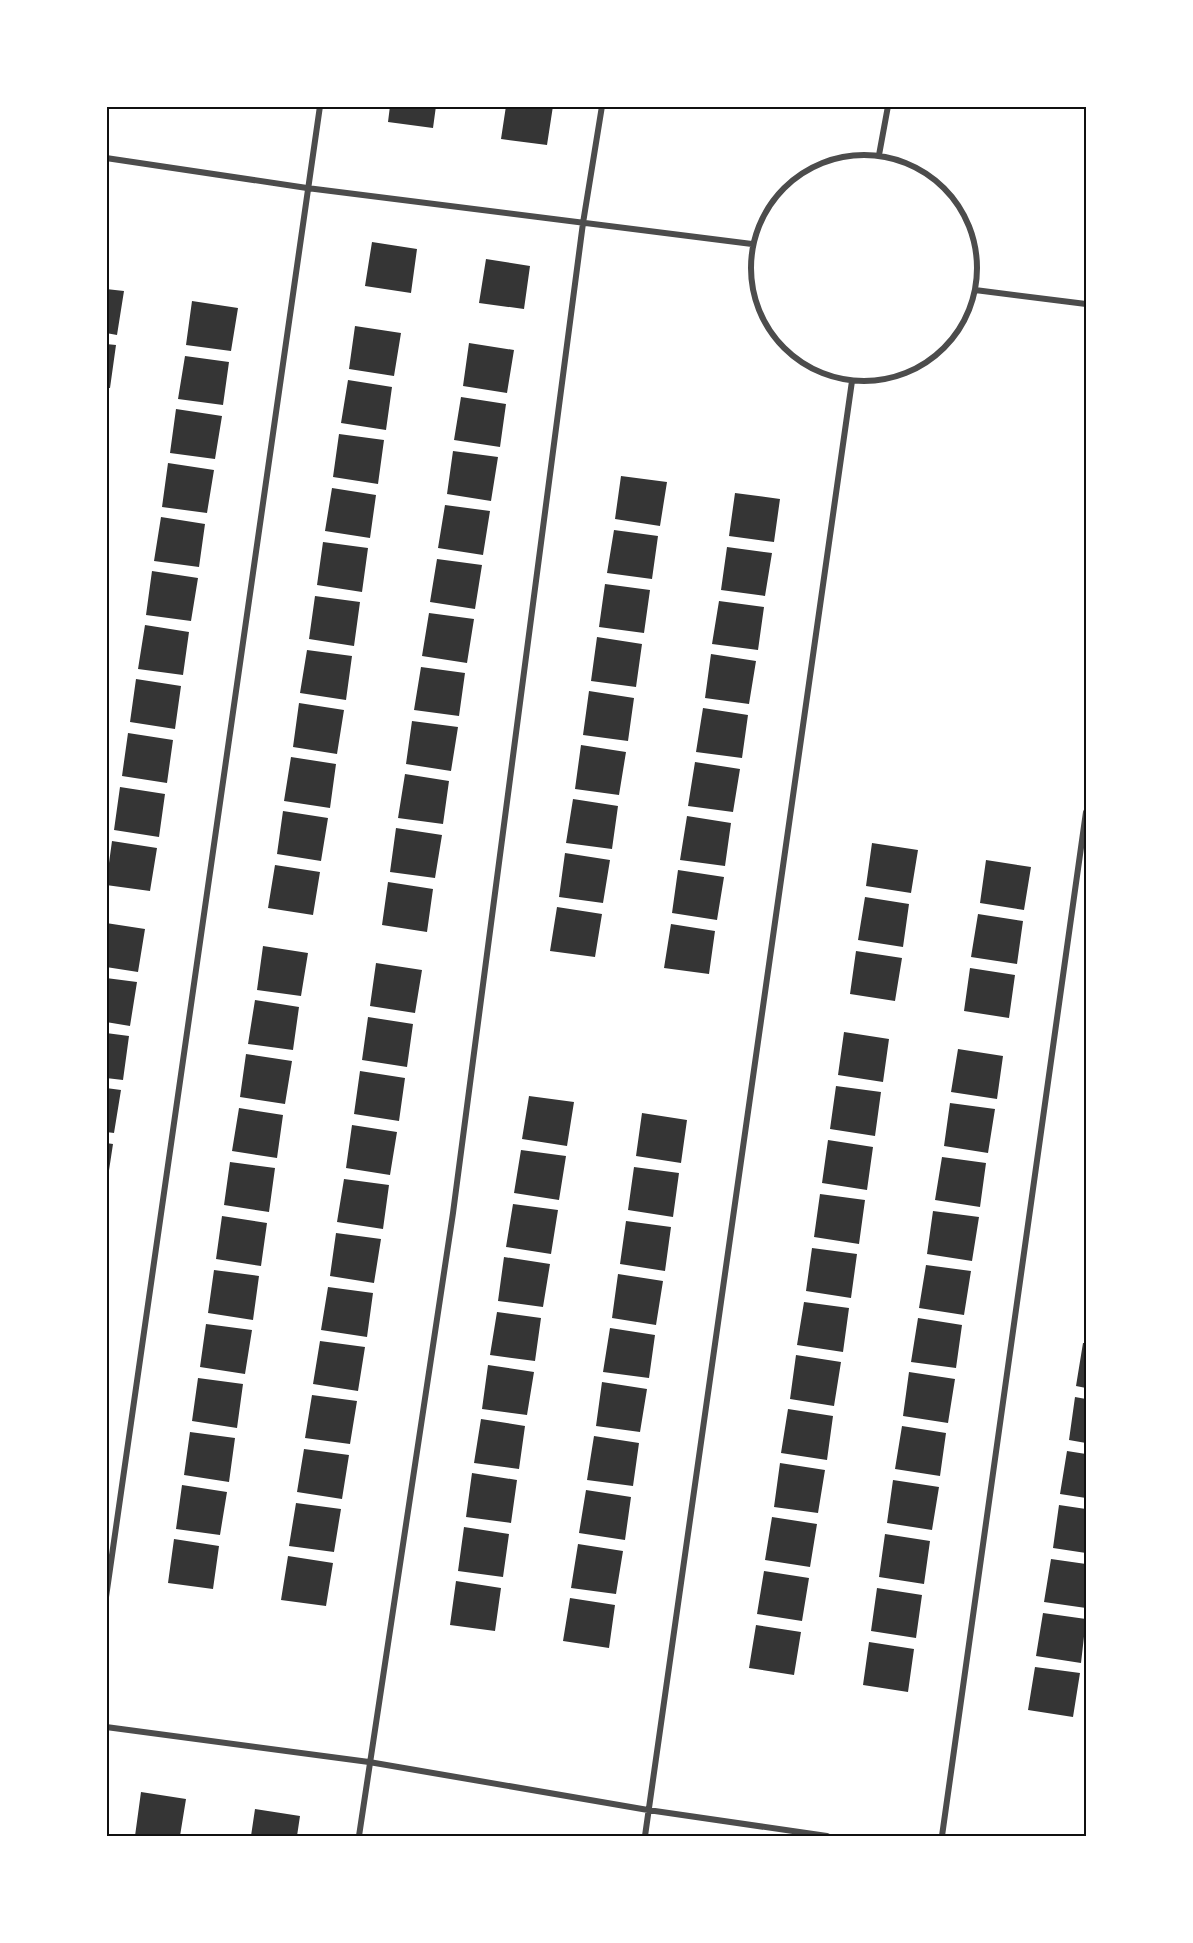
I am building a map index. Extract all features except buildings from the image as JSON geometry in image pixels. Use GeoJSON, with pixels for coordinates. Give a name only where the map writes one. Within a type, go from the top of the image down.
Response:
{"type":"FeatureCollection","features":[{"type":"Feature","properties":{"kind":"street"},"geometry":{"type":"LineString","coordinates":[[106,1597],[320,106]]}},
{"type":"Feature","properties":{"kind":"street"},"geometry":{"type":"LineString","coordinates":[[358,1836],[453,1213],[583,223],[602,106]]}},
{"type":"Feature","properties":{"kind":"street"},"geometry":{"type":"LineString","coordinates":[[879,155],[888,106]]}},
{"type":"Feature","properties":{"kind":"street"},"geometry":{"type":"LineString","coordinates":[[879,155],[915,166],[944,188],[966,218],[976,253],[975,290],[964,322],[944,348],[926,362],[917,368],[885,380],[852,381],[810,369],[777,340],[756,302],[752,244],[761,223],[780,192],[809,169],[843,156],[879,155]]}},
{"type":"Feature","properties":{"kind":"street"},"geometry":{"type":"LineString","coordinates":[[106,158],[307,188],[752,244]]}},
{"type":"Feature","properties":{"kind":"street"},"geometry":{"type":"LineString","coordinates":[[975,290],[1086,304]]}},
{"type":"Feature","properties":{"kind":"street"},"geometry":{"type":"LineString","coordinates":[[645,1836],[852,381]]}},
{"type":"Feature","properties":{"kind":"street"},"geometry":{"type":"LineString","coordinates":[[942,1836],[1086,812]]}},
{"type":"Feature","properties":{"kind":"street"},"geometry":{"type":"LineString","coordinates":[[106,1728],[369,1762],[648,1810],[827,1836]]}}]}
